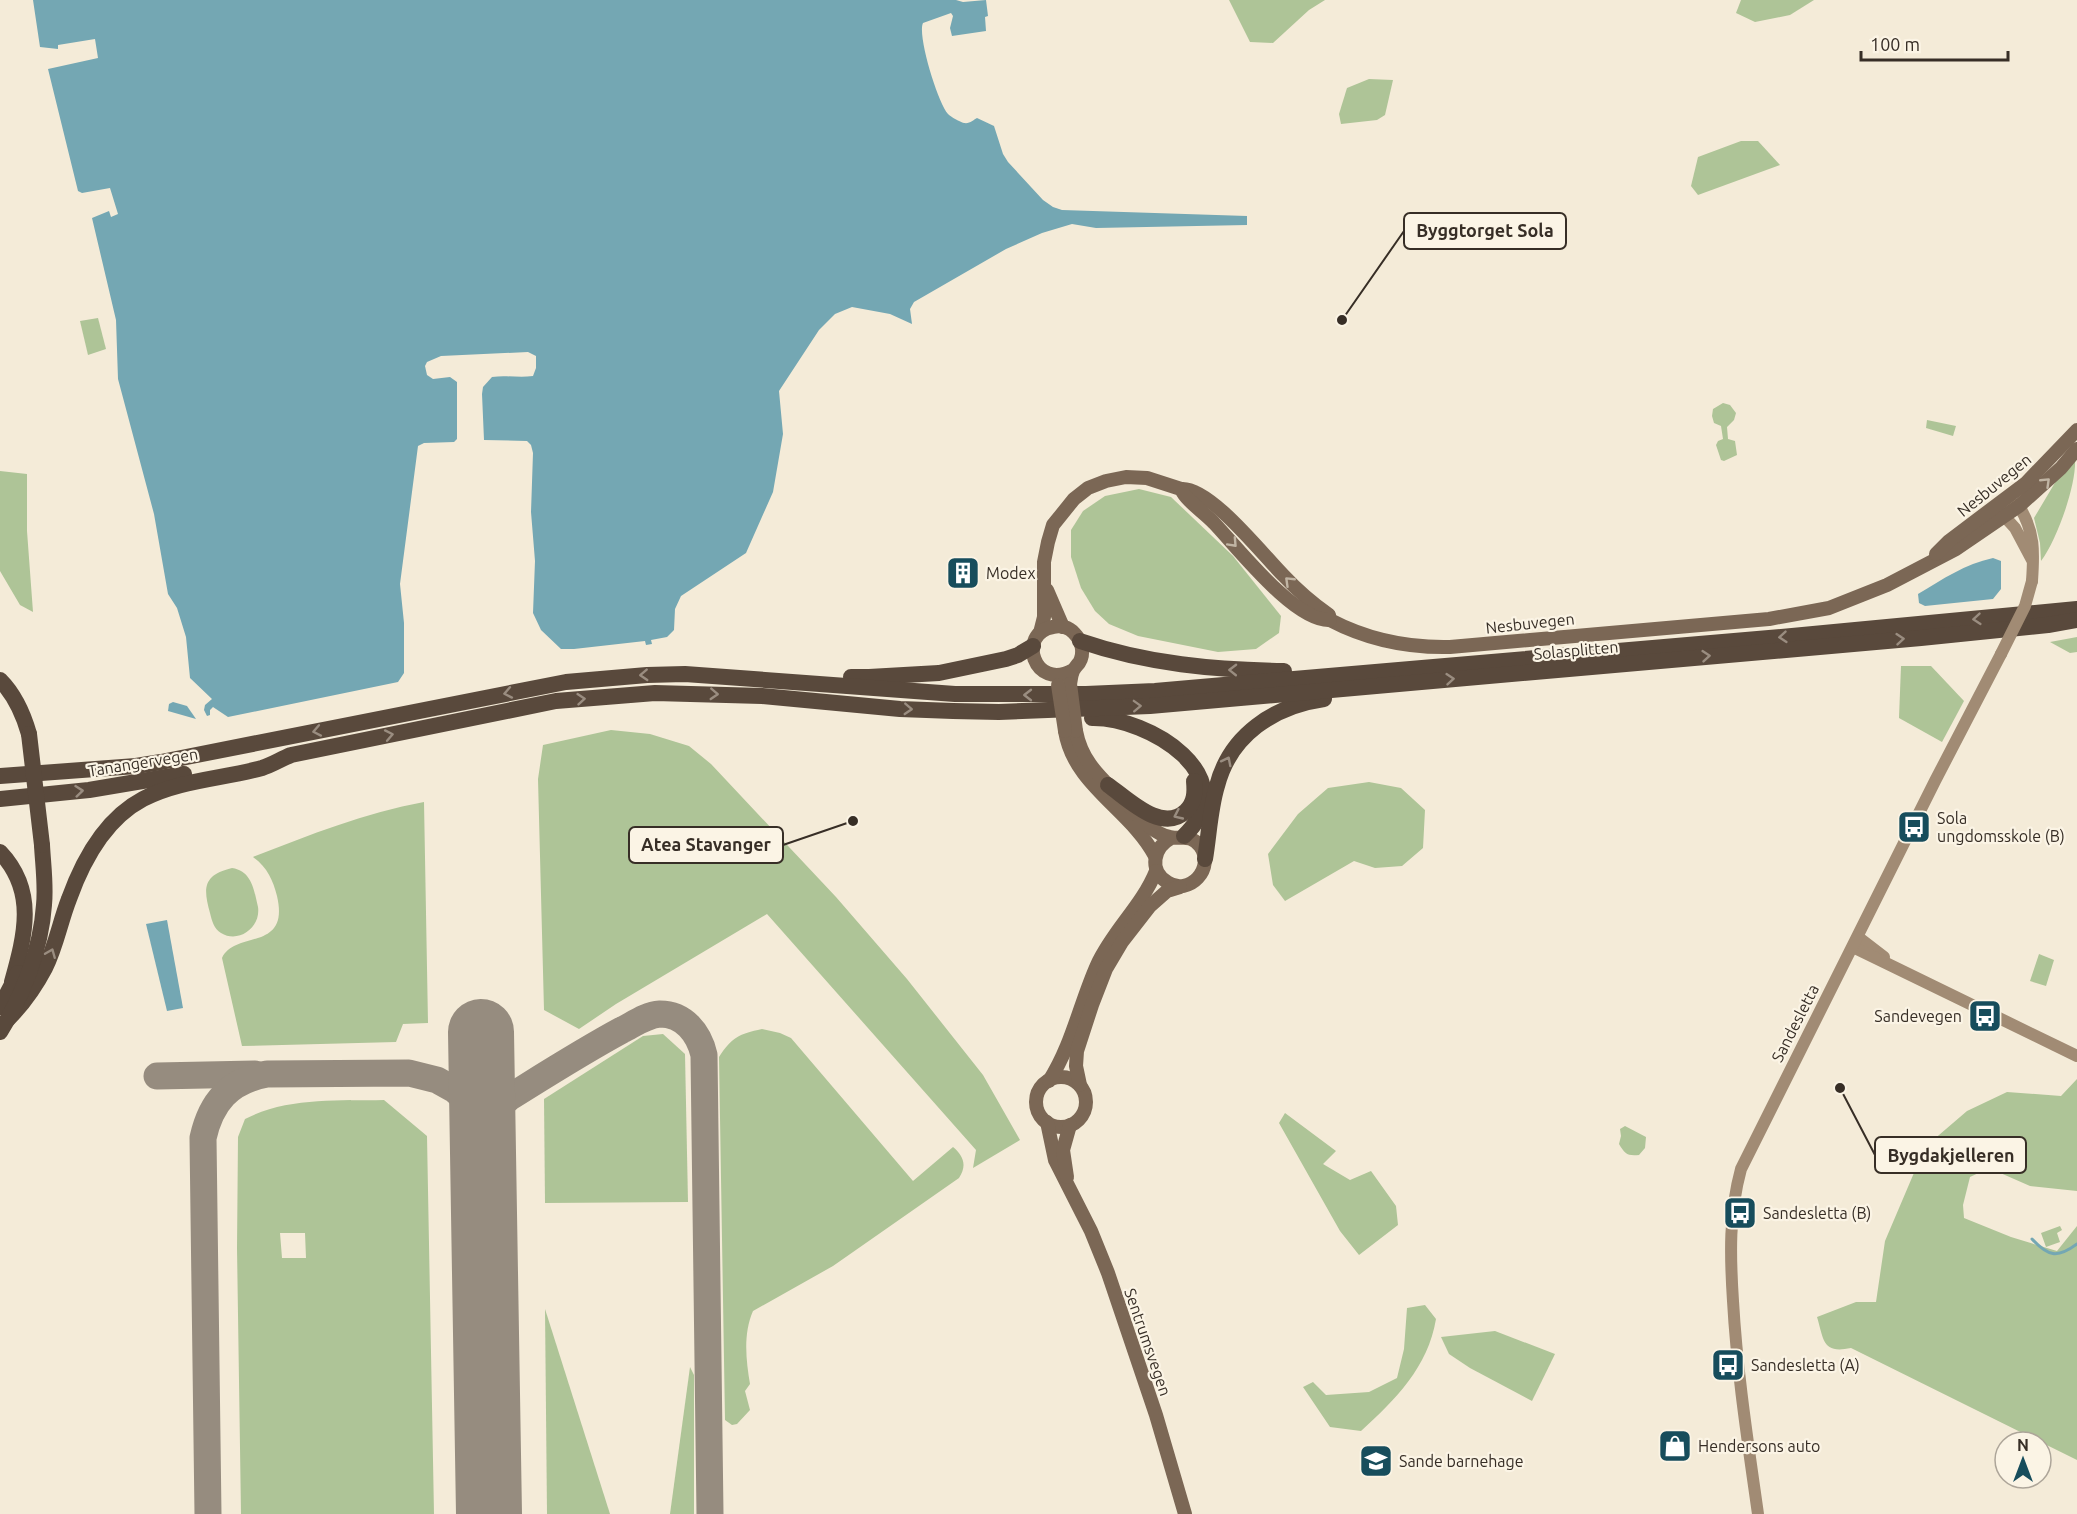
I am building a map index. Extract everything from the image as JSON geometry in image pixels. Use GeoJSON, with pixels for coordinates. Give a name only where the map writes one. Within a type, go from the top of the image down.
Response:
{"type":"FeatureCollection","features":[{"type":"Feature","properties":{"kind":"highway","name":"Solasplitten"},"geometry":{"type":"LineString","coordinates":[[1082,701],[1155,691],[2077,609]]}},
{"type":"Feature","properties":{"kind":"highway","name":"Solasplitten"},"geometry":{"type":"LineString","coordinates":[[1082,701],[1150,706],[1909,639],[2077,620]]}},
{"type":"Feature","properties":{"kind":"highway"},"geometry":{"type":"LineString","coordinates":[[724,676],[772,673],[869,677],[939,673],[1017,655],[1036,639]]}},
{"type":"Feature","properties":{"kind":"highway"},"geometry":{"type":"LineString","coordinates":[[1080,641],[1137,657],[1194,667],[1224,670],[1375,672]]}},
{"type":"Feature","properties":{"kind":"highway"},"geometry":{"type":"LineString","coordinates":[[0,776],[136,766],[566,682],[647,675],[724,676],[871,689],[1082,701]]}},
{"type":"Feature","properties":{"kind":"highway"},"geometry":{"type":"LineString","coordinates":[[0,680],[14,697],[23,714],[37,845],[45,889],[42,923],[30,969],[3,1020]]}},
{"type":"Feature","properties":{"kind":"highway"},"geometry":{"type":"LineString","coordinates":[[1205,859],[1216,786],[1230,755],[1251,729],[1271,716],[1292,707],[1320,700],[1358,696],[1392,685]]}},
{"type":"Feature","properties":{"kind":"highway"},"geometry":{"type":"LineString","coordinates":[[3,1020],[27,1000],[45,967],[78,876],[98,840],[111,824],[142,800],[168,788],[263,767],[291,755],[556,701],[655,693],[762,696],[900,709],[999,712],[1039,718],[1103,717],[1121,720],[1169,742],[1191,765],[1200,779],[1205,799],[1204,809],[1199,819],[1178,837]]}},
{"type":"Feature","properties":{"kind":"highway"},"geometry":{"type":"LineString","coordinates":[[0,694],[25,735]]}},
{"type":"Feature","properties":{"kind":"highway"},"geometry":{"type":"LineString","coordinates":[[999,712],[1082,701]]}},
{"type":"Feature","properties":{"kind":"highway","name":"Tanangervegen"},"geometry":{"type":"LineString","coordinates":[[0,800],[129,784],[291,755]]}},
{"type":"Feature","properties":{"kind":"highway"},"geometry":{"type":"LineString","coordinates":[[1108,785],[1152,816],[1162,819],[1176,818],[1184,814],[1194,799],[1191,765]]}},
{"type":"Feature","properties":{"kind":"highway","name":"Tanangervegen"},"geometry":{"type":"LineString","coordinates":[[0,786],[43,782],[136,766]]}},
{"type":"Feature","properties":{"kind":"highway"},"geometry":{"type":"LineString","coordinates":[[11,986],[21,968],[35,921],[37,845]]}},
{"type":"Feature","properties":{"kind":"highway"},"geometry":{"type":"LineString","coordinates":[[0,852],[18,877],[25,907],[22,941],[3,1020]]}},
{"type":"Feature","properties":{"kind":"main road","name":"Nesbuvegen"},"geometry":{"type":"LineString","coordinates":[[1929,562],[1949,541],[2004,501],[2040,470],[2077,429]]}},
{"type":"Feature","properties":{"kind":"main road","name":"Nesbuvegen"},"geometry":{"type":"LineString","coordinates":[[1036,639],[1044,617],[1044,562],[1053,525],[1074,499],[1088,489],[1106,481],[1126,477],[1147,477],[1182,489],[1188,488],[1219,508],[1285,577],[1329,615],[1330,620],[1362,635],[1386,642],[1431,648],[1748,621],[1829,608],[1887,585],[1956,549],[2019,506],[2061,468],[2077,449]]}},
{"type":"Feature","properties":{"kind":"main road"},"geometry":{"type":"LineString","coordinates":[[1044,580],[1050,600],[1064,627],[1076,635],[1080,641],[1081,657],[1073,670],[1060,682]]}},
{"type":"Feature","properties":{"kind":"main road"},"geometry":{"type":"LineString","coordinates":[[1060,682],[1036,664],[1033,655],[1036,639],[1047,628],[1064,627]]}},
{"type":"Feature","properties":{"kind":"main road"},"geometry":{"type":"LineString","coordinates":[[1073,670],[1059,675],[1071,731],[1072,755],[1086,779],[1139,831],[1155,856]]}},
{"type":"Feature","properties":{"kind":"main road"},"geometry":{"type":"LineString","coordinates":[[1071,731],[1094,772],[1142,820],[1198,844],[1205,859],[1201,875],[1188,885],[1170,885],[1156,871]]}},
{"type":"Feature","properties":{"kind":"main road"},"geometry":{"type":"LineString","coordinates":[[1178,837],[1158,848],[1155,856],[1156,871],[1149,889],[1114,935],[1101,957],[1061,1062],[1041,1088],[1037,1101],[1040,1113],[1047,1122],[1062,1127],[1078,1120],[1084,1113],[1085,1094],[1080,1085],[1076,1066],[1077,1051],[1106,969],[1122,942],[1150,906],[1167,891],[1180,886]]}},
{"type":"Feature","properties":{"kind":"main road"},"geometry":{"type":"LineString","coordinates":[[1049,1080],[1065,1078],[1080,1085]]}},
{"type":"Feature","properties":{"kind":"main road","name":"Sentrumsvegen"},"geometry":{"type":"LineString","coordinates":[[1047,1122],[1055,1160],[1091,1231],[1108,1273],[1185,1514]]}},
{"type":"Feature","properties":{"kind":"main road","name":"Sentrumsvegen"},"geometry":{"type":"LineString","coordinates":[[1069,1185],[1063,1150],[1070,1125]]}},
{"type":"Feature","properties":{"kind":"street"},"geometry":{"type":"LineString","coordinates":[[2019,506],[2004,501],[2005,517],[2015,528],[2032,560]]}},
{"type":"Feature","properties":{"kind":"street","name":"Sandesletta"},"geometry":{"type":"LineString","coordinates":[[1758,1514],[1734,1322],[1730,1229],[1735,1189],[1749,1151],[2025,606],[2032,581],[2033,538],[2027,518],[2019,506]]}},
{"type":"Feature","properties":{"kind":"street"},"geometry":{"type":"LineString","coordinates":[[1855,942],[1963,1002],[2077,1056]]}},
{"type":"Feature","properties":{"kind":"green space"},"geometry":{"type":"Polygon","coordinates":[[[1229,0],[1325,0],[1309,10],[1273,43],[1250,42],[1229,0]]]}},
{"type":"Feature","properties":{"kind":"green space"},"geometry":{"type":"Polygon","coordinates":[[[1741,0],[1814,0],[1790,15],[1755,22],[1736,13],[1741,0]]]}},
{"type":"Feature","properties":{"kind":"green space"},"geometry":{"type":"Polygon","coordinates":[[[1369,79],[1393,80],[1385,115],[1377,120],[1341,124],[1339,114],[1347,88],[1369,79]]]}},
{"type":"Feature","properties":{"kind":"green space"},"geometry":{"type":"Polygon","coordinates":[[[1741,141],[1758,141],[1780,165],[1698,195],[1691,186],[1698,157],[1741,141]]]}},
{"type":"Feature","properties":{"kind":"green space"},"geometry":{"type":"Polygon","coordinates":[[[98,318],[106,349],[88,355],[80,321],[98,318]]]}},
{"type":"Feature","properties":{"kind":"green space"},"geometry":{"type":"Polygon","coordinates":[[[1723,403],[1730,405],[1736,413],[1734,420],[1727,427],[1728,439],[1735,441],[1737,455],[1724,461],[1721,460],[1716,445],[1723,439],[1721,426],[1714,423],[1712,416],[1713,409],[1723,403]]]}},
{"type":"Feature","properties":{"kind":"green space"},"geometry":{"type":"Polygon","coordinates":[[[1927,420],[1956,426],[1953,436],[1926,428],[1927,420]]]}},
{"type":"Feature","properties":{"kind":"green space"},"geometry":{"type":"Polygon","coordinates":[[[2075,458],[2073,482],[2065,511],[2041,561],[2040,543],[2034,518],[2056,481],[2075,458]]]}},
{"type":"Feature","properties":{"kind":"green space"},"geometry":{"type":"Polygon","coordinates":[[[0,471],[27,474],[27,531],[33,612],[20,605],[0,571],[0,471]]]}},
{"type":"Feature","properties":{"kind":"green space"},"geometry":{"type":"Polygon","coordinates":[[[1139,489],[1171,497],[1233,556],[1281,616],[1279,633],[1256,649],[1218,652],[1138,636],[1109,624],[1095,611],[1081,588],[1071,557],[1071,530],[1083,511],[1105,496],[1139,489]]]}},
{"type":"Feature","properties":{"kind":"green space"},"geometry":{"type":"Polygon","coordinates":[[[2077,637],[2077,652],[2070,653],[2050,642],[2077,637]]]}},
{"type":"Feature","properties":{"kind":"green space"},"geometry":{"type":"Polygon","coordinates":[[[1901,666],[1931,666],[1964,701],[1942,742],[1899,718],[1901,666]]]}},
{"type":"Feature","properties":{"kind":"green space"},"geometry":{"type":"Polygon","coordinates":[[[611,730],[650,734],[689,746],[711,764],[836,897],[907,979],[983,1075],[1020,1140],[973,1168],[976,1150],[767,914],[616,1004],[579,1029],[544,1010],[538,779],[543,745],[611,730]]]}},
{"type":"Feature","properties":{"kind":"green space"},"geometry":{"type":"Polygon","coordinates":[[[1369,782],[1401,788],[1425,810],[1423,848],[1402,866],[1375,868],[1354,861],[1285,901],[1273,885],[1268,854],[1298,814],[1328,788],[1369,782]]]}},
{"type":"Feature","properties":{"kind":"green space"},"geometry":{"type":"Polygon","coordinates":[[[424,802],[428,1023],[403,1024],[396,1042],[242,1046],[222,958],[238,944],[269,933],[276,925],[279,914],[277,896],[271,879],[262,865],[253,857],[359,818],[424,802]]]}},
{"type":"Feature","properties":{"kind":"green space"},"geometry":{"type":"Polygon","coordinates":[[[232,868],[244,873],[251,882],[258,914],[256,921],[247,932],[228,936],[215,927],[206,890],[210,879],[215,874],[232,868]]]}},
{"type":"Feature","properties":{"kind":"green space"},"geometry":{"type":"Polygon","coordinates":[[[2039,954],[2054,960],[2046,986],[2030,981],[2039,954]]]}},
{"type":"Feature","properties":{"kind":"green space"},"geometry":{"type":"Polygon","coordinates":[[[762,1029],[791,1038],[913,1181],[953,1147],[960,1154],[964,1165],[959,1178],[833,1266],[753,1311],[746,1347],[750,1384],[745,1391],[750,1410],[737,1424],[732,1425],[725,1420],[719,1057],[737,1037],[762,1029]]]}},
{"type":"Feature","properties":{"kind":"green space"},"geometry":{"type":"Polygon","coordinates":[[[663,1034],[685,1054],[688,1202],[545,1203],[544,1099],[643,1036],[663,1034]]]}},
{"type":"Feature","properties":{"kind":"green space"},"geometry":{"type":"Polygon","coordinates":[[[2077,1079],[2077,1191],[2030,1186],[1989,1168],[1970,1177],[1963,1205],[1964,1218],[2011,1237],[2057,1251],[2077,1226],[2077,1460],[2053,1448],[2053,1430],[2016,1430],[1851,1348],[1829,1347],[1823,1338],[1817,1317],[1856,1302],[1876,1302],[1885,1241],[1925,1147],[1967,1111],[2007,1092],[2061,1096],[2077,1079]]]}},
{"type":"Feature","properties":{"kind":"green space"},"geometry":{"type":"Polygon","coordinates":[[[384,1100],[427,1136],[434,1514],[241,1514],[237,1248],[238,1137],[245,1119],[278,1107],[313,1102],[384,1100]],[[280,1233],[282,1258],[306,1258],[305,1233],[280,1233]]]}},
{"type":"Feature","properties":{"kind":"green space"},"geometry":{"type":"Polygon","coordinates":[[[1285,1113],[1336,1151],[1323,1164],[1350,1180],[1371,1171],[1396,1206],[1398,1225],[1359,1255],[1340,1231],[1279,1123],[1285,1113]]]}},
{"type":"Feature","properties":{"kind":"green space"},"geometry":{"type":"Polygon","coordinates":[[[1625,1126],[1646,1137],[1645,1148],[1639,1155],[1627,1154],[1619,1144],[1620,1129],[1625,1126]]]}},
{"type":"Feature","properties":{"kind":"green space"},"geometry":{"type":"Polygon","coordinates":[[[2060,1226],[2062,1230],[2057,1233],[2060,1242],[2046,1247],[2041,1233],[2060,1226]]]}},
{"type":"Feature","properties":{"kind":"green space"},"geometry":{"type":"Polygon","coordinates":[[[1425,1305],[1436,1319],[1426,1352],[1409,1381],[1361,1431],[1330,1427],[1303,1387],[1313,1382],[1326,1395],[1369,1392],[1397,1378],[1404,1349],[1407,1308],[1425,1305]]]}},
{"type":"Feature","properties":{"kind":"green space"},"geometry":{"type":"Polygon","coordinates":[[[545,1309],[610,1514],[547,1514],[545,1309]]]}},
{"type":"Feature","properties":{"kind":"green space"},"geometry":{"type":"Polygon","coordinates":[[[1495,1331],[1555,1354],[1532,1401],[1470,1368],[1449,1354],[1441,1337],[1495,1331]]]}},
{"type":"Feature","properties":{"kind":"green space"},"geometry":{"type":"Polygon","coordinates":[[[690,1367],[694,1375],[694,1514],[670,1514],[690,1367]]]}},
{"type":"Feature","properties":{"kind":"water"},"geometry":{"type":"Polygon","coordinates":[[[33,0],[956,0],[963,2],[986,0],[988,16],[985,17],[986,31],[952,36],[950,28],[953,16],[951,13],[923,23],[923,41],[930,69],[939,97],[948,114],[964,123],[977,118],[994,126],[1008,162],[1043,200],[1062,210],[1247,216],[1247,225],[1096,228],[1072,224],[1042,233],[1006,249],[914,302],[910,309],[912,324],[890,314],[852,307],[835,314],[819,330],[779,391],[783,434],[773,492],[746,553],[681,596],[675,609],[674,630],[667,637],[651,640],[652,644],[646,645],[645,641],[561,649],[541,630],[533,613],[535,561],[531,512],[533,453],[527,441],[484,440],[482,394],[483,387],[492,377],[533,376],[536,356],[528,352],[441,356],[427,362],[425,366],[427,375],[433,379],[450,377],[457,382],[457,439],[454,442],[424,443],[418,446],[400,584],[404,623],[404,673],[398,682],[228,717],[213,707],[210,715],[207,716],[204,710],[205,705],[212,699],[190,678],[186,637],[177,608],[168,594],[154,514],[118,379],[116,320],[92,218],[109,211],[111,217],[118,214],[110,188],[82,193],[78,191],[48,69],[98,58],[95,39],[58,45],[58,49],[40,47],[33,0]]]}},
{"type":"Feature","properties":{"kind":"water"},"geometry":{"type":"Polygon","coordinates":[[[1993,558],[2001,561],[2001,589],[1993,599],[1925,606],[1919,603],[1918,594],[1964,568],[1993,558]]]}},
{"type":"Feature","properties":{"kind":"water"},"geometry":{"type":"Polygon","coordinates":[[[173,702],[187,706],[196,719],[168,711],[169,704],[173,702]]]}},
{"type":"Feature","properties":{"kind":"water"},"geometry":{"type":"Polygon","coordinates":[[[167,920],[183,1008],[167,1011],[146,924],[167,920]]]}},
{"type":"Feature","properties":{"kind":"waterway"},"geometry":{"type":"LineString","coordinates":[[2032,1239],[2053,1254],[2064,1252],[2077,1244]]}},
{"type":"Feature","properties":{"kind":"taxiway"},"geometry":{"type":"LineString","coordinates":[[482,1137],[493,1115],[510,1097],[579,1054],[640,1020],[660,1014],[669,1015],[683,1021],[694,1032],[704,1055],[710,1514]]}},
{"type":"Feature","properties":{"kind":"taxiway"},"geometry":{"type":"LineString","coordinates":[[208,1514],[203,1138],[206,1125],[217,1104],[232,1088],[254,1077],[267,1074],[409,1073],[437,1080],[455,1090],[476,1114],[482,1137]]}},
{"type":"Feature","properties":{"kind":"taxiway"},"geometry":{"type":"LineString","coordinates":[[157,1076],[255,1074]]}},
{"type":"Feature","properties":{"kind":"runway"},"geometry":{"type":"LineString","coordinates":[[481,1032],[489,1514]]}},
{"type":"Feature","properties":{"kind":"place","name":"Byggtorget Sola"},"geometry":{"type":"Point","coordinates":[1342,320]}},
{"type":"Feature","properties":{"kind":"place","name":"Modex"},"geometry":{"type":"Point","coordinates":[963,573]}},
{"type":"Feature","properties":{"kind":"place","name":"Atea Stavanger"},"geometry":{"type":"Point","coordinates":[853,821]}},
{"type":"Feature","properties":{"kind":"place","name":"Sola ungdomsskole (B)"},"geometry":{"type":"Point","coordinates":[1914,827]}},
{"type":"Feature","properties":{"kind":"place","name":"Sandevegen"},"geometry":{"type":"Point","coordinates":[1985,1016]}},
{"type":"Feature","properties":{"kind":"place","name":"Bygdakjelleren"},"geometry":{"type":"Point","coordinates":[1840,1088]}},
{"type":"Feature","properties":{"kind":"place","name":"Sandesletta (B)"},"geometry":{"type":"Point","coordinates":[1740,1213]}},
{"type":"Feature","properties":{"kind":"place","name":"Sandesletta (A)"},"geometry":{"type":"Point","coordinates":[1728,1365]}},
{"type":"Feature","properties":{"kind":"place","name":"Hendersons auto"},"geometry":{"type":"Point","coordinates":[1675,1446]}},
{"type":"Feature","properties":{"kind":"place","name":"Sande barnehage"},"geometry":{"type":"Point","coordinates":[1376,1461]}}]}
